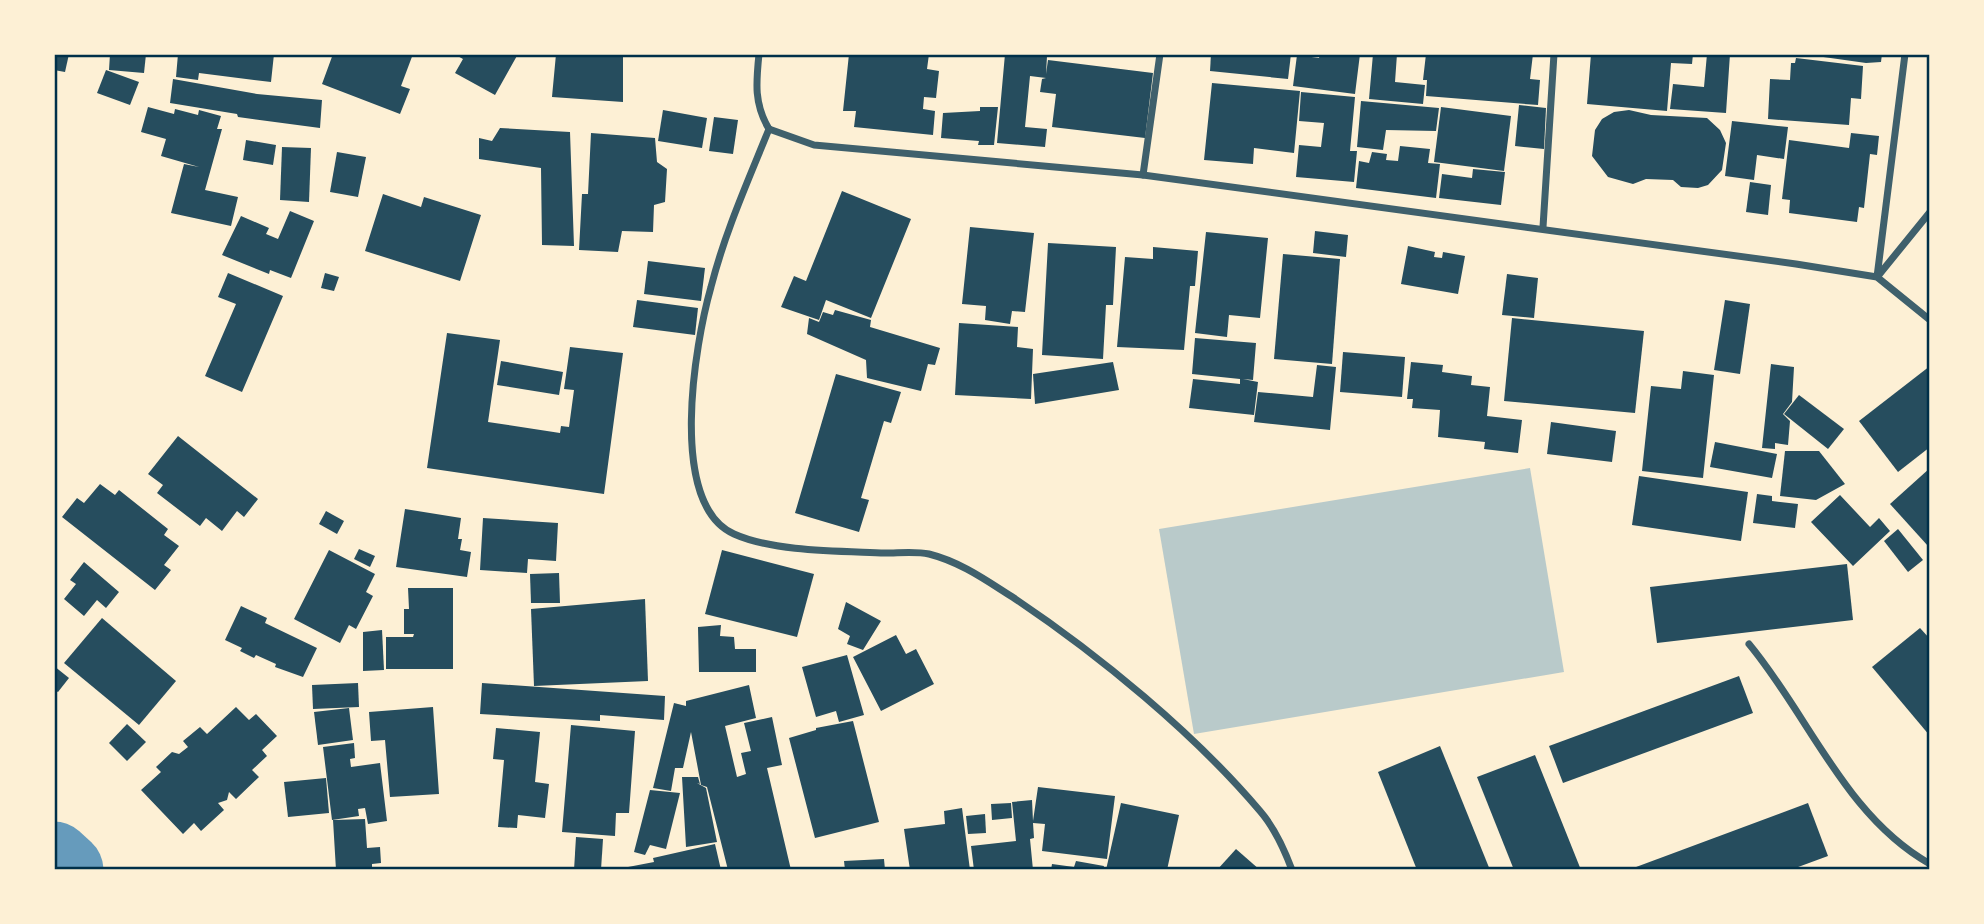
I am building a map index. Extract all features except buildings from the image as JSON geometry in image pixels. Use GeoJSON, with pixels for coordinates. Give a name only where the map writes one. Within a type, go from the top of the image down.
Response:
{"type":"FeatureCollection","features":[{"type":"Feature","properties":{"kind":"street"},"geometry":{"type":"LineString","coordinates":[[759,54],[755,94],[759,113],[769,129],[814,145],[1143,175],[1543,227],[1877,277],[1930,320]]}},
{"type":"Feature","properties":{"kind":"street"},"geometry":{"type":"LineString","coordinates":[[1143,175],[1160,54]]}},
{"type":"Feature","properties":{"kind":"street"},"geometry":{"type":"LineString","coordinates":[[1543,227],[1554,54]]}},
{"type":"Feature","properties":{"kind":"street"},"geometry":{"type":"LineString","coordinates":[[1877,277],[1905,54]]}},
{"type":"Feature","properties":{"kind":"street"},"geometry":{"type":"LineString","coordinates":[[769,129],[728,230],[710,289],[690,412],[695,479],[710,515],[733,534],[798,549],[928,554],[970,569],[1035,612],[1104,665],[1209,756],[1263,813],[1292,870]]}},
{"type":"Feature","properties":{"kind":"street"},"geometry":{"type":"LineString","coordinates":[[1877,277],[1930,212]]}},
{"type":"Feature","properties":{"kind":"street"},"geometry":{"type":"LineString","coordinates":[[1749,644],[1770,669],[1812,737],[1858,800],[1903,849],[1930,864]]}},
{"type":"Feature","properties":{"kind":"shaded area"},"geometry":{"type":"Polygon","coordinates":[[[1530,468],[1564,672],[1194,734],[1159,529],[1530,468]]]}},
{"type":"Feature","properties":{"kind":"waterway"},"geometry":{"type":"LineString","coordinates":[[54,859],[66,870]]}}]}
